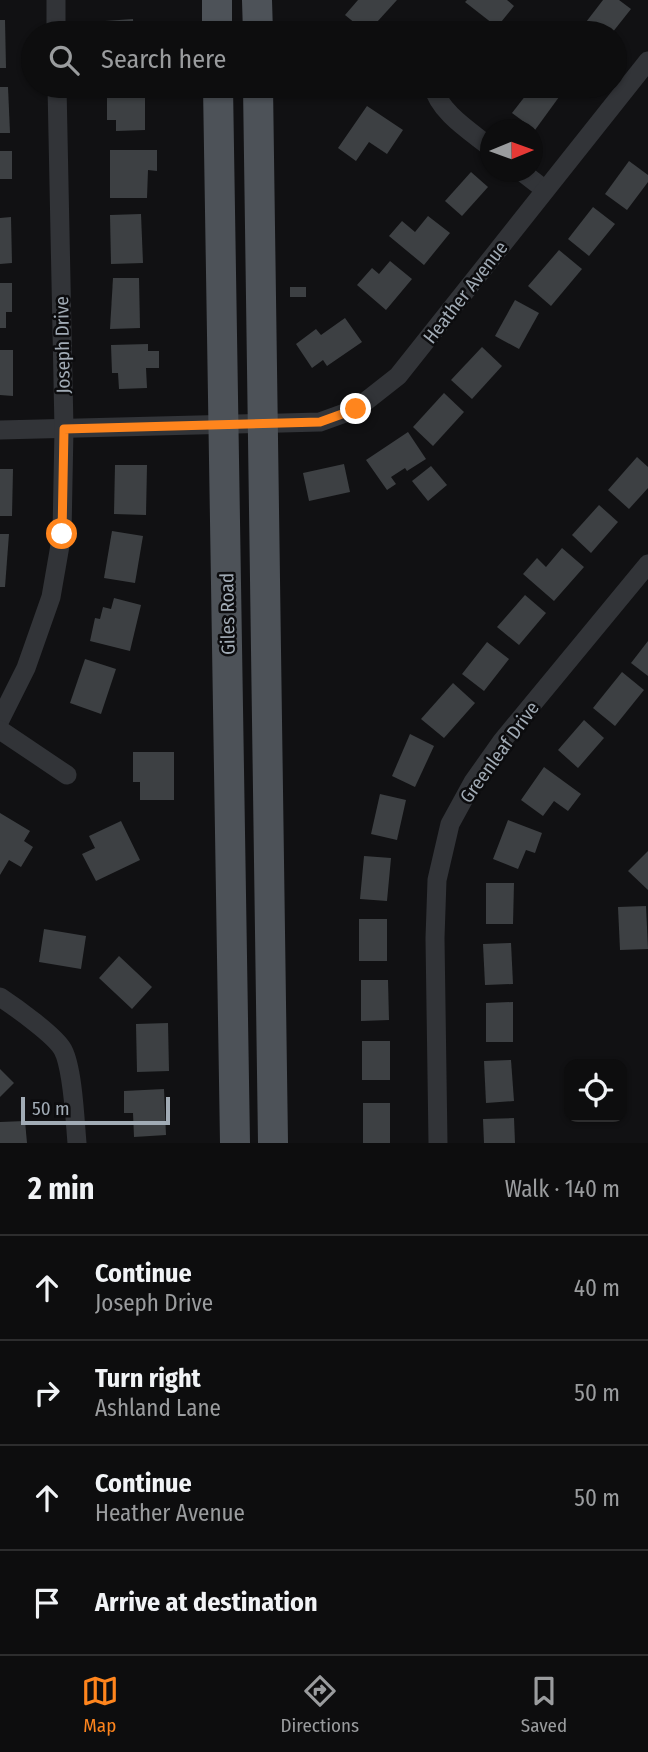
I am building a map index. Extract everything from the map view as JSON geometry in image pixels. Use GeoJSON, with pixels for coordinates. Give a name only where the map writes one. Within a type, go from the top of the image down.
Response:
{"type":"FeatureCollection","features":[{"type":"Feature","properties":{"kind":"main road"},"geometry":{"type":"LineString","coordinates":[[217,0],[217,21]]}},
{"type":"Feature","properties":{"kind":"main road"},"geometry":{"type":"LineString","coordinates":[[257,0],[258,21]]}},
{"type":"Feature","properties":{"kind":"main road","name":"Giles Road"},"geometry":{"type":"LineString","coordinates":[[218,98],[235,1143]]}},
{"type":"Feature","properties":{"kind":"main road","name":"Giles Road"},"geometry":{"type":"LineString","coordinates":[[258,98],[272,1143]]}},
{"type":"Feature","properties":{"kind":"street"},"geometry":{"type":"LineString","coordinates":[[56,0],[57,21]]}},
{"type":"Feature","properties":{"kind":"street","name":"Heather Avenue"},"geometry":{"type":"LineString","coordinates":[[627,87],[648,61]]}},
{"type":"Feature","properties":{"kind":"street","name":"Joseph Drive"},"geometry":{"type":"LineString","coordinates":[[0,720],[26,668],[51,597],[62,534],[64,429],[57,98]]}},
{"type":"Feature","properties":{"kind":"street"},"geometry":{"type":"LineString","coordinates":[[436,98],[460,123],[480,138]]}},
{"type":"Feature","properties":{"kind":"street","name":"Heather Avenue"},"geometry":{"type":"LineString","coordinates":[[0,430],[320,422],[356,409],[398,376],[618,98]]}},
{"type":"Feature","properties":{"kind":"street"},"geometry":{"type":"LineString","coordinates":[[535,182],[544,189]]}},
{"type":"Feature","properties":{"kind":"street","name":"Greenleaf Drive"},"geometry":{"type":"LineString","coordinates":[[438,1143],[435,938],[437,880],[450,824],[473,782],[502,741],[648,564]]}},
{"type":"Feature","properties":{"kind":"street"},"geometry":{"type":"LineString","coordinates":[[0,730],[67,775]]}},
{"type":"Feature","properties":{"kind":"street"},"geometry":{"type":"LineString","coordinates":[[0,997],[22,1012],[63,1050],[74,1106],[77,1143]]}},
{"type":"Feature","properties":{"kind":"building"},"geometry":{"type":"Polygon","coordinates":[[[358,0],[397,0],[378,21],[352,21],[345,15],[358,0]]]}},
{"type":"Feature","properties":{"kind":"building"},"geometry":{"type":"Polygon","coordinates":[[[507,0],[514,6],[502,21],[489,21],[465,2],[507,0]]]}},
{"type":"Feature","properties":{"kind":"building"},"geometry":{"type":"Polygon","coordinates":[[[603,0],[619,0],[631,9],[622,21],[587,21],[603,0]]]}},
{"type":"Feature","properties":{"kind":"building"},"geometry":{"type":"Polygon","coordinates":[[[0,20],[5,20],[6,68],[0,68],[0,20]]]}},
{"type":"Feature","properties":{"kind":"building"},"geometry":{"type":"Polygon","coordinates":[[[0,87],[8,87],[10,133],[0,133],[0,87]]]}},
{"type":"Feature","properties":{"kind":"building"},"geometry":{"type":"Polygon","coordinates":[[[107,98],[145,98],[145,130],[116,131],[116,120],[107,120],[107,98]]]}},
{"type":"Feature","properties":{"kind":"building"},"geometry":{"type":"Polygon","coordinates":[[[524,98],[558,98],[543,119],[520,119],[512,113],[524,98]]]}},
{"type":"Feature","properties":{"kind":"building"},"geometry":{"type":"Polygon","coordinates":[[[367,106],[403,130],[387,154],[369,142],[356,161],[338,148],[367,106]]]}},
{"type":"Feature","properties":{"kind":"building"},"geometry":{"type":"Polygon","coordinates":[[[110,150],[157,150],[157,171],[148,170],[147,198],[110,198],[110,150]]]}},
{"type":"Feature","properties":{"kind":"building"},"geometry":{"type":"Polygon","coordinates":[[[0,151],[12,151],[12,179],[0,179],[0,151]]]}},
{"type":"Feature","properties":{"kind":"building"},"geometry":{"type":"Polygon","coordinates":[[[629,161],[648,175],[648,182],[627,210],[605,194],[629,161]]]}},
{"type":"Feature","properties":{"kind":"building"},"geometry":{"type":"Polygon","coordinates":[[[471,172],[488,187],[462,216],[445,201],[471,172]]]}},
{"type":"Feature","properties":{"kind":"building"},"geometry":{"type":"Polygon","coordinates":[[[593,207],[615,224],[589,256],[568,239],[593,207]]]}},
{"type":"Feature","properties":{"kind":"building"},"geometry":{"type":"Polygon","coordinates":[[[141,214],[143,263],[111,264],[110,215],[141,214]]]}},
{"type":"Feature","properties":{"kind":"building"},"geometry":{"type":"Polygon","coordinates":[[[428,216],[450,233],[424,265],[389,236],[402,221],[415,232],[428,216]]]}},
{"type":"Feature","properties":{"kind":"building"},"geometry":{"type":"Polygon","coordinates":[[[11,217],[12,263],[0,264],[0,218],[11,217]]]}},
{"type":"Feature","properties":{"kind":"building"},"geometry":{"type":"Polygon","coordinates":[[[559,250],[582,269],[551,306],[528,286],[559,250]]]}},
{"type":"Feature","properties":{"kind":"building"},"geometry":{"type":"Polygon","coordinates":[[[390,261],[412,279],[386,310],[357,285],[372,268],[379,274],[390,261]]]}},
{"type":"Feature","properties":{"kind":"building"},"geometry":{"type":"Polygon","coordinates":[[[113,278],[139,278],[140,328],[110,329],[113,278]]]}},
{"type":"Feature","properties":{"kind":"building"},"geometry":{"type":"Polygon","coordinates":[[[0,283],[12,283],[12,312],[6,312],[6,328],[0,328],[0,283]]]}},
{"type":"Feature","properties":{"kind":"building"},"geometry":{"type":"Polygon","coordinates":[[[290,287],[306,287],[306,297],[290,297],[290,287]]]}},
{"type":"Feature","properties":{"kind":"building"},"geometry":{"type":"Polygon","coordinates":[[[515,300],[539,313],[519,349],[495,336],[515,300]]]}},
{"type":"Feature","properties":{"kind":"building"},"geometry":{"type":"Polygon","coordinates":[[[345,318],[362,342],[327,366],[323,360],[312,368],[296,344],[316,329],[321,335],[345,318]]]}},
{"type":"Feature","properties":{"kind":"building"},"geometry":{"type":"Polygon","coordinates":[[[148,344],[148,351],[159,351],[159,368],[146,368],[147,388],[119,389],[118,373],[112,373],[111,345],[148,344]]]}},
{"type":"Feature","properties":{"kind":"building"},"geometry":{"type":"Polygon","coordinates":[[[482,347],[502,366],[472,399],[451,380],[482,347]]]}},
{"type":"Feature","properties":{"kind":"building"},"geometry":{"type":"Polygon","coordinates":[[[0,350],[13,350],[13,396],[0,395],[0,350]]]}},
{"type":"Feature","properties":{"kind":"building"},"geometry":{"type":"Polygon","coordinates":[[[444,393],[464,412],[433,446],[413,427],[444,393]]]}},
{"type":"Feature","properties":{"kind":"building"},"geometry":{"type":"Polygon","coordinates":[[[408,432],[426,459],[391,477],[396,484],[387,490],[366,460],[408,432]]]}},
{"type":"Feature","properties":{"kind":"building"},"geometry":{"type":"Polygon","coordinates":[[[637,457],[648,467],[648,488],[629,509],[608,490],[637,457]]]}},
{"type":"Feature","properties":{"kind":"building"},"geometry":{"type":"Polygon","coordinates":[[[344,464],[350,492],[309,501],[303,473],[344,464]]]}},
{"type":"Feature","properties":{"kind":"building"},"geometry":{"type":"Polygon","coordinates":[[[115,465],[147,465],[146,515],[114,514],[115,465]]]}},
{"type":"Feature","properties":{"kind":"building"},"geometry":{"type":"Polygon","coordinates":[[[431,466],[447,485],[428,501],[412,481],[431,466]]]}},
{"type":"Feature","properties":{"kind":"building"},"geometry":{"type":"Polygon","coordinates":[[[0,469],[13,469],[12,516],[0,516],[0,469]]]}},
{"type":"Feature","properties":{"kind":"building"},"geometry":{"type":"Polygon","coordinates":[[[599,505],[618,522],[591,553],[572,535],[599,505]]]}},
{"type":"Feature","properties":{"kind":"building"},"geometry":{"type":"Polygon","coordinates":[[[112,531],[143,536],[135,583],[104,578],[112,531]]]}},
{"type":"Feature","properties":{"kind":"building"},"geometry":{"type":"Polygon","coordinates":[[[0,534],[9,534],[5,587],[0,587],[0,534]]]}},
{"type":"Feature","properties":{"kind":"building"},"geometry":{"type":"Polygon","coordinates":[[[562,548],[584,567],[554,601],[523,574],[537,558],[546,567],[562,548]]]}},
{"type":"Feature","properties":{"kind":"building"},"geometry":{"type":"Polygon","coordinates":[[[525,595],[546,613],[519,645],[497,627],[525,595]]]}},
{"type":"Feature","properties":{"kind":"building"},"geometry":{"type":"Polygon","coordinates":[[[114,598],[141,605],[130,651],[90,641],[95,618],[100,619],[103,607],[111,609],[114,598]]]}},
{"type":"Feature","properties":{"kind":"building"},"geometry":{"type":"Polygon","coordinates":[[[648,641],[648,676],[631,663],[648,641]]]}},
{"type":"Feature","properties":{"kind":"building"},"geometry":{"type":"Polygon","coordinates":[[[487,642],[509,659],[484,691],[462,674],[487,642]]]}},
{"type":"Feature","properties":{"kind":"building"},"geometry":{"type":"Polygon","coordinates":[[[85,659],[116,669],[101,714],[70,703],[85,659]]]}},
{"type":"Feature","properties":{"kind":"building"},"geometry":{"type":"Polygon","coordinates":[[[622,672],[644,690],[615,726],[593,708],[622,672]]]}},
{"type":"Feature","properties":{"kind":"building"},"geometry":{"type":"Polygon","coordinates":[[[453,683],[475,703],[444,738],[421,719],[453,683]]]}},
{"type":"Feature","properties":{"kind":"building"},"geometry":{"type":"Polygon","coordinates":[[[584,720],[604,738],[578,768],[558,750],[584,720]]]}},
{"type":"Feature","properties":{"kind":"building"},"geometry":{"type":"Polygon","coordinates":[[[410,734],[434,746],[415,787],[392,776],[410,734]]]}},
{"type":"Feature","properties":{"kind":"building"},"geometry":{"type":"Polygon","coordinates":[[[133,752],[174,752],[174,800],[140,800],[140,782],[133,782],[133,752]]]}},
{"type":"Feature","properties":{"kind":"building"},"geometry":{"type":"Polygon","coordinates":[[[544,767],[581,794],[568,811],[554,801],[543,816],[521,800],[544,767]]]}},
{"type":"Feature","properties":{"kind":"building"},"geometry":{"type":"Polygon","coordinates":[[[380,794],[406,800],[397,840],[371,834],[380,794]]]}},
{"type":"Feature","properties":{"kind":"building"},"geometry":{"type":"Polygon","coordinates":[[[0,813],[30,831],[24,841],[33,847],[21,867],[9,860],[0,875],[0,813]]]}},
{"type":"Feature","properties":{"kind":"building"},"geometry":{"type":"Polygon","coordinates":[[[508,820],[542,833],[535,853],[526,850],[518,869],[493,859],[508,820]]]}},
{"type":"Feature","properties":{"kind":"building"},"geometry":{"type":"Polygon","coordinates":[[[121,821],[140,860],[96,881],[82,854],[95,848],[89,836],[121,821]]]}},
{"type":"Feature","properties":{"kind":"building"},"geometry":{"type":"Polygon","coordinates":[[[648,851],[648,890],[628,871],[648,851]]]}},
{"type":"Feature","properties":{"kind":"building"},"geometry":{"type":"Polygon","coordinates":[[[364,856],[391,858],[387,901],[360,899],[364,856]]]}},
{"type":"Feature","properties":{"kind":"building"},"geometry":{"type":"Polygon","coordinates":[[[486,883],[514,883],[513,924],[486,924],[486,883]]]}},
{"type":"Feature","properties":{"kind":"building"},"geometry":{"type":"Polygon","coordinates":[[[646,906],[648,949],[620,950],[618,907],[646,906]]]}},
{"type":"Feature","properties":{"kind":"building"},"geometry":{"type":"Polygon","coordinates":[[[359,919],[387,919],[387,961],[359,961],[359,919]]]}},
{"type":"Feature","properties":{"kind":"building"},"geometry":{"type":"Polygon","coordinates":[[[44,929],[86,936],[81,969],[39,962],[44,929]]]}},
{"type":"Feature","properties":{"kind":"building"},"geometry":{"type":"Polygon","coordinates":[[[511,943],[513,984],[485,985],[483,944],[511,943]]]}},
{"type":"Feature","properties":{"kind":"building"},"geometry":{"type":"Polygon","coordinates":[[[119,956],[152,987],[132,1009],[99,978],[119,956]]]}},
{"type":"Feature","properties":{"kind":"building"},"geometry":{"type":"Polygon","coordinates":[[[361,980],[388,980],[389,1020],[361,1021],[361,980]]]}},
{"type":"Feature","properties":{"kind":"building"},"geometry":{"type":"Polygon","coordinates":[[[513,1002],[513,1042],[486,1042],[486,1003],[513,1002]]]}},
{"type":"Feature","properties":{"kind":"building"},"geometry":{"type":"Polygon","coordinates":[[[168,1023],[169,1071],[137,1072],[136,1024],[168,1023]]]}},
{"type":"Feature","properties":{"kind":"building"},"geometry":{"type":"Polygon","coordinates":[[[362,1041],[390,1041],[390,1080],[362,1080],[362,1041]]]}},
{"type":"Feature","properties":{"kind":"building"},"geometry":{"type":"Polygon","coordinates":[[[511,1060],[514,1101],[486,1103],[484,1061],[511,1060]]]}},
{"type":"Feature","properties":{"kind":"building"},"geometry":{"type":"Polygon","coordinates":[[[0,1069],[14,1083],[0,1097],[0,1069]]]}},
{"type":"Feature","properties":{"kind":"building"},"geometry":{"type":"Polygon","coordinates":[[[164,1089],[166,1135],[134,1137],[133,1113],[124,1113],[124,1091],[164,1089]]]}},
{"type":"Feature","properties":{"kind":"building"},"geometry":{"type":"Polygon","coordinates":[[[363,1103],[390,1103],[390,1143],[363,1143],[363,1103]]]}},
{"type":"Feature","properties":{"kind":"building"},"geometry":{"type":"Polygon","coordinates":[[[514,1118],[515,1143],[484,1143],[483,1119],[514,1118]]]}},
{"type":"Feature","properties":{"kind":"building"},"geometry":{"type":"Polygon","coordinates":[[[25,1121],[27,1143],[0,1143],[0,1122],[25,1121]]]}},
{"type":"Feature","properties":{"kind":"route"},"geometry":{"type":"LineString","coordinates":[[62,534],[64,429],[320,422],[356,409]]}}]}
